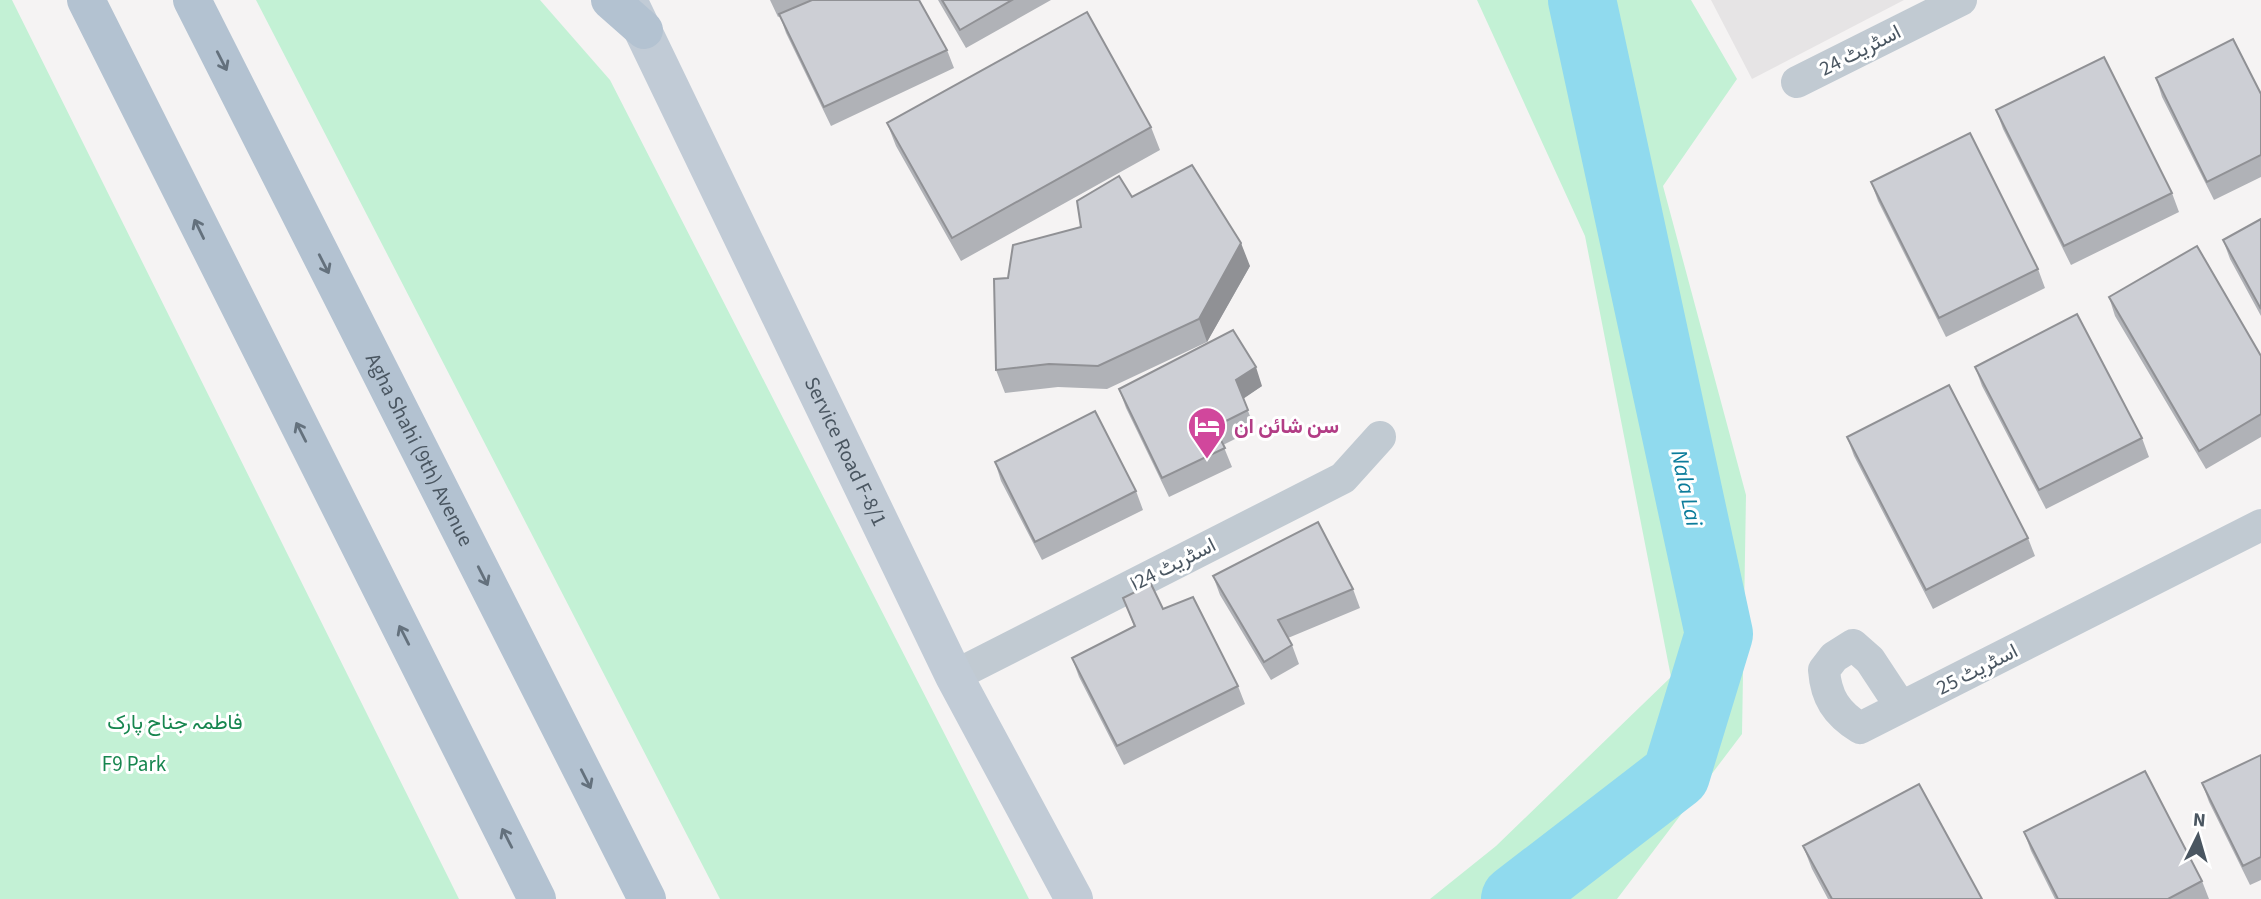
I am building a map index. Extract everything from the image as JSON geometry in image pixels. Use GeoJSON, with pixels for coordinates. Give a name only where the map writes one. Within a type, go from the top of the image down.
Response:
{"type":"FeatureCollection","features":[{"type":"Feature","properties":{"kind":"main road"},"geometry":{"type":"LineString","coordinates":[[86,0],[537,899]]}},
{"type":"Feature","properties":{"kind":"main road","name":"Agha Shahi (9th) Avenue"},"geometry":{"type":"LineString","coordinates":[[192,0],[647,899]]}},
{"type":"Feature","properties":{"kind":"main road"},"geometry":{"type":"LineString","coordinates":[[610,0],[636,15]]}},
{"type":"Feature","properties":{"kind":"street","name":"اسٹریٹ 24"},"geometry":{"type":"LineString","coordinates":[[1797,82],[1961,0]]}},
{"type":"Feature","properties":{"kind":"street","name":"Service Road F-8/1"},"geometry":{"type":"LineString","coordinates":[[636,15],[954,676],[1074,899]]}},
{"type":"Feature","properties":{"kind":"street","name":"اسٹریٹ 24ا"},"geometry":{"type":"LineString","coordinates":[[954,676],[1343,478],[1380,437]]}},
{"type":"Feature","properties":{"kind":"street","name":"اسٹریٹ 25"},"geometry":{"type":"LineString","coordinates":[[1899,704],[1870,660],[1853,645],[1834,657],[1824,670],[1826,693],[1843,718],[1860,728],[2261,525]]}},
{"type":"Feature","properties":{"kind":"shaded area"},"geometry":{"type":"Polygon","coordinates":[[[1711,0],[1904,0],[1752,79],[1711,0]]]}},
{"type":"Feature","properties":{"kind":"green space","name":"فاطمہ جناح پارک"},"geometry":{"type":"Polygon","coordinates":[[[0,0],[12,0],[459,899],[0,899],[0,0]]]}},
{"type":"Feature","properties":{"kind":"green space"},"geometry":{"type":"Polygon","coordinates":[[[256,0],[540,0],[610,80],[1029,899],[720,899],[256,0]]]}},
{"type":"Feature","properties":{"kind":"green space"},"geometry":{"type":"Polygon","coordinates":[[[1477,0],[1691,0],[1737,79],[1663,186],[1746,495],[1742,734],[1617,899],[1430,899],[1496,846],[1671,677],[1585,236],[1477,0]]]}},
{"type":"Feature","properties":{"kind":"building"},"geometry":{"type":"Polygon","coordinates":[[[812,0],[919,0],[947,50],[824,107],[779,14],[812,0]]]}},
{"type":"Feature","properties":{"kind":"building"},"geometry":{"type":"Polygon","coordinates":[[[942,0],[1012,0],[960,30],[942,0]]]}},
{"type":"Feature","properties":{"kind":"building"},"geometry":{"type":"Polygon","coordinates":[[[1087,12],[1151,127],[952,238],[887,123],[1087,12]]]}},
{"type":"Feature","properties":{"kind":"building"},"geometry":{"type":"Polygon","coordinates":[[[2233,39],[2261,94],[2261,155],[2207,182],[2156,78],[2233,39]]]}},
{"type":"Feature","properties":{"kind":"building"},"geometry":{"type":"Polygon","coordinates":[[[2104,57],[2172,193],[2064,246],[1996,110],[2104,57]]]}},
{"type":"Feature","properties":{"kind":"building"},"geometry":{"type":"Polygon","coordinates":[[[1970,133],[2038,269],[1939,318],[1871,182],[1970,133]]]}},
{"type":"Feature","properties":{"kind":"building"},"geometry":{"type":"Polygon","coordinates":[[[1192,165],[1241,243],[1199,319],[1098,366],[1049,364],[996,370],[994,279],[1008,278],[1013,245],[1081,227],[1077,201],[1119,176],[1132,197],[1192,165]]]}},
{"type":"Feature","properties":{"kind":"building"},"geometry":{"type":"Polygon","coordinates":[[[2261,219],[2261,309],[2223,240],[2261,219]]]}},
{"type":"Feature","properties":{"kind":"building"},"geometry":{"type":"Polygon","coordinates":[[[2197,246],[2261,356],[2261,414],[2199,451],[2109,297],[2197,246]]]}},
{"type":"Feature","properties":{"kind":"building"},"geometry":{"type":"Polygon","coordinates":[[[2077,314],[2142,438],[2039,490],[1975,367],[2077,314]]]}},
{"type":"Feature","properties":{"kind":"building"},"geometry":{"type":"Polygon","coordinates":[[[1233,330],[1256,367],[1236,380],[1248,410],[1214,427],[1225,448],[1162,478],[1119,389],[1233,330]]]}},
{"type":"Feature","properties":{"kind":"building"},"geometry":{"type":"Polygon","coordinates":[[[1949,385],[2028,538],[1926,590],[1847,437],[1949,385]]]}},
{"type":"Feature","properties":{"kind":"building"},"geometry":{"type":"Polygon","coordinates":[[[1095,411],[1136,491],[1035,542],[995,462],[1095,411]]]}},
{"type":"Feature","properties":{"kind":"building"},"geometry":{"type":"Polygon","coordinates":[[[1318,522],[1353,589],[1278,620],[1292,645],[1264,662],[1213,576],[1318,522]]]}},
{"type":"Feature","properties":{"kind":"building"},"geometry":{"type":"Polygon","coordinates":[[[1151,584],[1163,609],[1193,597],[1238,686],[1117,746],[1072,658],[1135,626],[1123,598],[1151,584]]]}},
{"type":"Feature","properties":{"kind":"building"},"geometry":{"type":"Polygon","coordinates":[[[2261,755],[2261,857],[2243,866],[2202,783],[2261,755]]]}},
{"type":"Feature","properties":{"kind":"building"},"geometry":{"type":"Polygon","coordinates":[[[2145,771],[2202,881],[2168,899],[2058,899],[2024,832],[2145,771]]]}},
{"type":"Feature","properties":{"kind":"building"},"geometry":{"type":"Polygon","coordinates":[[[1919,784],[1982,899],[1832,899],[1803,846],[1919,784]]]}},
{"type":"Feature","properties":{"kind":"waterway","name":"Nala Lai"},"geometry":{"type":"LineString","coordinates":[[1515,899],[1676,775],[1719,634],[1582,0]]}},
{"type":"Feature","properties":{"kind":"place","name":"سن شائن ان"},"geometry":{"type":"Point","coordinates":[1207,460]}},
{"type":"Feature","properties":{"kind":"park label","name":"F9 Park"},"geometry":{"type":"Point","coordinates":[134,764]}}]}
